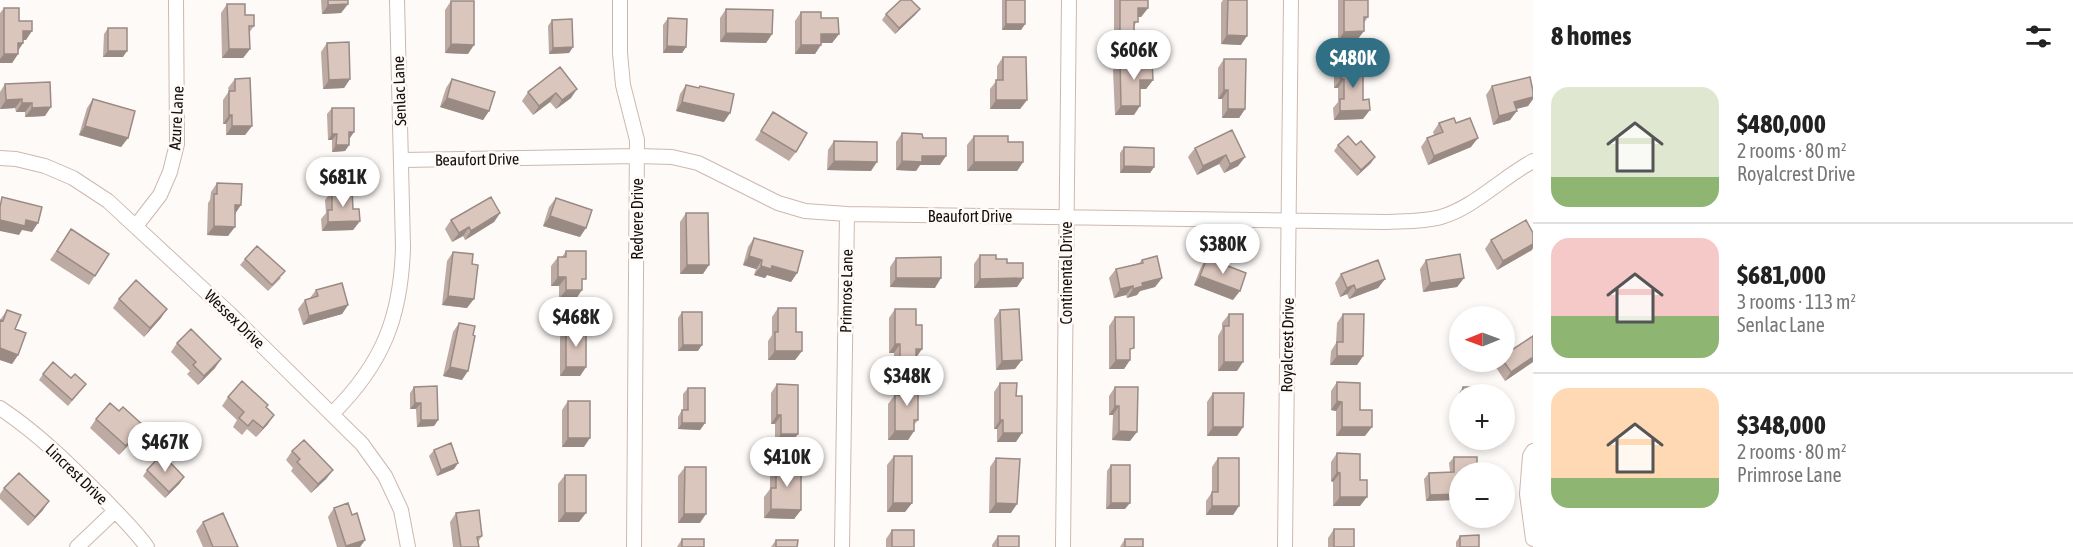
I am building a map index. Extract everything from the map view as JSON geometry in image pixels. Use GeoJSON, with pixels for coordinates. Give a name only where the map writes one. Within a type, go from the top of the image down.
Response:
{"type":"FeatureCollection","features":[{"type":"Feature","properties":{"kind":"street","name":"Azure Lane"},"geometry":{"type":"LineString","coordinates":[[136,226],[160,195],[170,172],[177,144],[176,0]]}},
{"type":"Feature","properties":{"kind":"street","name":"Senlac Lane"},"geometry":{"type":"LineString","coordinates":[[333,413],[351,396],[371,368],[388,334],[398,305],[403,247],[397,0]]}},
{"type":"Feature","properties":{"kind":"street","name":"Redvere Drive"},"geometry":{"type":"LineString","coordinates":[[620,0],[622,75],[636,140],[637,156],[634,547]]}},
{"type":"Feature","properties":{"kind":"street","name":"Continental Drive"},"geometry":{"type":"LineString","coordinates":[[1063,547],[1069,0]]}},
{"type":"Feature","properties":{"kind":"street","name":"Royalcrest Drive"},"geometry":{"type":"LineString","coordinates":[[1285,547],[1291,0]]}},
{"type":"Feature","properties":{"kind":"street","name":"Beaufort Drive"},"geometry":{"type":"LineString","coordinates":[[402,160],[672,157],[698,163],[778,203],[805,211],[847,214],[1385,222],[1441,217],[1466,206],[1533,161]]}},
{"type":"Feature","properties":{"kind":"street","name":"Wessex Drive"},"geometry":{"type":"LineString","coordinates":[[0,158],[16,159],[45,166],[73,178],[108,201],[333,413],[362,444],[385,476],[400,510],[408,547]]}},
{"type":"Feature","properties":{"kind":"street","name":"Primrose Lane"},"geometry":{"type":"LineString","coordinates":[[842,547],[847,214]]}},
{"type":"Feature","properties":{"kind":"street","name":"Lincrest Drive"},"geometry":{"type":"LineString","coordinates":[[0,408],[47,444],[115,511],[147,547]]}},
{"type":"Feature","properties":{"kind":"street"},"geometry":{"type":"LineString","coordinates":[[1533,451],[1530,456],[1527,494],[1533,539]]}},
{"type":"Feature","properties":{"kind":"street"},"geometry":{"type":"LineString","coordinates":[[77,547],[115,511]]}},
{"type":"Feature","properties":{"kind":"building"},"geometry":{"type":"Polygon","coordinates":[[[328,0],[348,0],[348,4],[328,5],[328,0]]]}},
{"type":"Feature","properties":{"kind":"building"},"geometry":{"type":"Polygon","coordinates":[[[901,0],[911,0],[920,9],[899,28],[886,14],[901,0]]]}},
{"type":"Feature","properties":{"kind":"building"},"geometry":{"type":"Polygon","coordinates":[[[1006,0],[1025,0],[1025,24],[1006,24],[1006,0]]]}},
{"type":"Feature","properties":{"kind":"building"},"geometry":{"type":"Polygon","coordinates":[[[1120,0],[1148,0],[1148,8],[1138,8],[1138,22],[1134,22],[1134,34],[1120,34],[1120,0]]]}},
{"type":"Feature","properties":{"kind":"building"},"geometry":{"type":"Polygon","coordinates":[[[1228,0],[1247,0],[1247,36],[1227,35],[1228,0]]]}},
{"type":"Feature","properties":{"kind":"building"},"geometry":{"type":"Polygon","coordinates":[[[1344,0],[1368,0],[1368,17],[1364,17],[1364,31],[1344,32],[1344,0]]]}},
{"type":"Feature","properties":{"kind":"building"},"geometry":{"type":"Polygon","coordinates":[[[451,1],[474,1],[474,45],[451,44],[451,1]]]}},
{"type":"Feature","properties":{"kind":"building"},"geometry":{"type":"Polygon","coordinates":[[[227,4],[245,4],[245,15],[254,15],[254,26],[249,26],[250,49],[229,49],[227,4]]]}},
{"type":"Feature","properties":{"kind":"building"},"geometry":{"type":"Polygon","coordinates":[[[4,8],[19,8],[19,21],[32,21],[32,31],[23,31],[23,43],[18,43],[18,54],[4,54],[4,8]]]}},
{"type":"Feature","properties":{"kind":"building"},"geometry":{"type":"Polygon","coordinates":[[[726,9],[773,10],[772,34],[726,33],[726,9]]]}},
{"type":"Feature","properties":{"kind":"building"},"geometry":{"type":"Polygon","coordinates":[[[801,12],[821,12],[821,18],[838,18],[839,34],[821,34],[821,45],[801,45],[801,12]]]}},
{"type":"Feature","properties":{"kind":"building"},"geometry":{"type":"Polygon","coordinates":[[[668,18],[687,19],[686,47],[667,46],[668,18]]]}},
{"type":"Feature","properties":{"kind":"building"},"geometry":{"type":"Polygon","coordinates":[[[572,19],[573,47],[553,48],[552,20],[572,19]]]}},
{"type":"Feature","properties":{"kind":"building"},"geometry":{"type":"Polygon","coordinates":[[[108,28],[127,28],[127,51],[108,51],[108,28]]]}},
{"type":"Feature","properties":{"kind":"building"},"geometry":{"type":"Polygon","coordinates":[[[349,42],[350,79],[329,80],[327,43],[349,42]]]}},
{"type":"Feature","properties":{"kind":"building"},"geometry":{"type":"Polygon","coordinates":[[[1003,57],[1026,57],[1027,100],[996,100],[996,80],[1003,80],[1003,57]]]}},
{"type":"Feature","properties":{"kind":"building"},"geometry":{"type":"Polygon","coordinates":[[[1224,59],[1246,59],[1245,109],[1228,109],[1228,90],[1224,90],[1224,59]]]}},
{"type":"Feature","properties":{"kind":"building"},"geometry":{"type":"Polygon","coordinates":[[[1120,61],[1152,61],[1153,80],[1140,80],[1140,106],[1121,106],[1120,61]]]}},
{"type":"Feature","properties":{"kind":"building"},"geometry":{"type":"Polygon","coordinates":[[[1341,64],[1363,64],[1363,100],[1369,99],[1370,110],[1340,111],[1340,99],[1344,99],[1341,64]]]}},
{"type":"Feature","properties":{"kind":"building"},"geometry":{"type":"Polygon","coordinates":[[[560,67],[577,89],[562,100],[556,93],[539,106],[528,92],[560,67]]]}},
{"type":"Feature","properties":{"kind":"building"},"geometry":{"type":"Polygon","coordinates":[[[1530,77],[1533,97],[1514,102],[1517,111],[1499,116],[1492,86],[1530,77]]]}},
{"type":"Feature","properties":{"kind":"building"},"geometry":{"type":"Polygon","coordinates":[[[250,78],[252,126],[232,126],[232,115],[229,115],[229,91],[235,91],[235,79],[250,78]]]}},
{"type":"Feature","properties":{"kind":"building"},"geometry":{"type":"Polygon","coordinates":[[[452,79],[495,92],[489,111],[447,98],[452,79]]]}},
{"type":"Feature","properties":{"kind":"building"},"geometry":{"type":"Polygon","coordinates":[[[50,82],[51,107],[32,108],[32,103],[22,103],[22,99],[6,100],[5,84],[50,82]]]}},
{"type":"Feature","properties":{"kind":"building"},"geometry":{"type":"Polygon","coordinates":[[[686,85],[734,94],[730,113],[682,102],[686,85]]]}},
{"type":"Feature","properties":{"kind":"building"},"geometry":{"type":"Polygon","coordinates":[[[93,99],[135,111],[128,138],[85,126],[93,99]]]}},
{"type":"Feature","properties":{"kind":"building"},"geometry":{"type":"Polygon","coordinates":[[[332,108],[354,108],[354,132],[349,132],[349,145],[336,145],[337,134],[332,134],[332,108]]]}},
{"type":"Feature","properties":{"kind":"building"},"geometry":{"type":"Polygon","coordinates":[[[773,112],[807,133],[796,152],[761,131],[773,112]]]}},
{"type":"Feature","properties":{"kind":"building"},"geometry":{"type":"Polygon","coordinates":[[[1454,118],[1456,123],[1470,118],[1478,138],[1434,156],[1427,138],[1443,132],[1439,123],[1454,118]]]}},
{"type":"Feature","properties":{"kind":"building"},"geometry":{"type":"Polygon","coordinates":[[[1232,130],[1245,157],[1230,164],[1226,155],[1203,166],[1195,148],[1232,130]]]}},
{"type":"Feature","properties":{"kind":"building"},"geometry":{"type":"Polygon","coordinates":[[[902,133],[922,134],[923,138],[946,138],[946,156],[922,156],[922,162],[902,161],[902,133]]]}},
{"type":"Feature","properties":{"kind":"building"},"geometry":{"type":"Polygon","coordinates":[[[974,136],[1008,136],[1008,142],[1023,142],[1023,162],[974,162],[974,136]]]}},
{"type":"Feature","properties":{"kind":"building"},"geometry":{"type":"Polygon","coordinates":[[[1348,136],[1356,145],[1361,141],[1375,157],[1361,170],[1338,145],[1348,136]]]}},
{"type":"Feature","properties":{"kind":"building"},"geometry":{"type":"Polygon","coordinates":[[[834,141],[877,142],[877,162],[834,161],[834,141]]]}},
{"type":"Feature","properties":{"kind":"building"},"geometry":{"type":"Polygon","coordinates":[[[1124,147],[1154,148],[1154,167],[1124,166],[1124,147]]]}},
{"type":"Feature","properties":{"kind":"building"},"geometry":{"type":"Polygon","coordinates":[[[217,183],[242,184],[241,205],[235,205],[235,227],[214,226],[214,194],[217,194],[217,183]]]}},
{"type":"Feature","properties":{"kind":"building"},"geometry":{"type":"Polygon","coordinates":[[[352,190],[353,209],[359,209],[360,221],[328,222],[328,210],[332,210],[332,191],[352,190]]]}},
{"type":"Feature","properties":{"kind":"building"},"geometry":{"type":"Polygon","coordinates":[[[2,197],[42,207],[38,223],[26,220],[25,226],[0,220],[2,197]]]}},
{"type":"Feature","properties":{"kind":"building"},"geometry":{"type":"Polygon","coordinates":[[[491,197],[500,213],[471,231],[469,227],[459,233],[451,220],[491,197]]]}},
{"type":"Feature","properties":{"kind":"building"},"geometry":{"type":"Polygon","coordinates":[[[556,198],[592,210],[586,228],[550,216],[556,198]]]}},
{"type":"Feature","properties":{"kind":"building"},"geometry":{"type":"Polygon","coordinates":[[[686,213],[708,213],[709,265],[687,265],[686,213]]]}},
{"type":"Feature","properties":{"kind":"building"},"geometry":{"type":"Polygon","coordinates":[[[1526,220],[1533,233],[1533,244],[1503,261],[1491,240],[1526,220]]]}},
{"type":"Feature","properties":{"kind":"building"},"geometry":{"type":"Polygon","coordinates":[[[71,229],[109,254],[95,276],[57,251],[71,229]]]}},
{"type":"Feature","properties":{"kind":"building"},"geometry":{"type":"Polygon","coordinates":[[[754,238],[803,251],[797,273],[772,266],[771,269],[761,266],[762,260],[749,256],[754,238]]]}},
{"type":"Feature","properties":{"kind":"building"},"geometry":{"type":"Polygon","coordinates":[[[257,246],[285,271],[272,285],[245,259],[257,246]]]}},
{"type":"Feature","properties":{"kind":"building"},"geometry":{"type":"Polygon","coordinates":[[[566,251],[586,251],[586,279],[582,279],[582,290],[566,290],[566,277],[558,277],[558,257],[566,257],[566,251]]]}},
{"type":"Feature","properties":{"kind":"building"},"geometry":{"type":"Polygon","coordinates":[[[453,252],[473,254],[472,264],[478,265],[474,299],[448,296],[453,252]]]}},
{"type":"Feature","properties":{"kind":"building"},"geometry":{"type":"Polygon","coordinates":[[[1460,254],[1464,278],[1430,283],[1426,260],[1460,254]]]}},
{"type":"Feature","properties":{"kind":"building"},"geometry":{"type":"Polygon","coordinates":[[[980,255],[996,255],[996,259],[1007,259],[1007,263],[1023,263],[1023,278],[980,279],[980,255]]]}},
{"type":"Feature","properties":{"kind":"building"},"geometry":{"type":"Polygon","coordinates":[[[1157,256],[1162,278],[1142,283],[1143,286],[1133,289],[1133,286],[1120,289],[1116,269],[1143,263],[1142,260],[1157,256]]]}},
{"type":"Feature","properties":{"kind":"building"},"geometry":{"type":"Polygon","coordinates":[[[941,257],[941,278],[896,278],[896,258],[941,257]]]}},
{"type":"Feature","properties":{"kind":"building"},"geometry":{"type":"Polygon","coordinates":[[[1207,258],[1246,273],[1240,291],[1200,276],[1207,258]]]}},
{"type":"Feature","properties":{"kind":"building"},"geometry":{"type":"Polygon","coordinates":[[[1378,260],[1385,279],[1356,290],[1354,285],[1347,288],[1341,274],[1378,260]]]}},
{"type":"Feature","properties":{"kind":"building"},"geometry":{"type":"Polygon","coordinates":[[[136,280],[167,309],[150,328],[119,299],[136,280]]]}},
{"type":"Feature","properties":{"kind":"building"},"geometry":{"type":"Polygon","coordinates":[[[342,283],[348,305],[309,316],[305,300],[318,296],[316,290],[342,283]]]}},
{"type":"Feature","properties":{"kind":"building"},"geometry":{"type":"Polygon","coordinates":[[[778,308],[796,308],[796,332],[802,332],[802,351],[775,351],[778,308]]]}},
{"type":"Feature","properties":{"kind":"building"},"geometry":{"type":"Polygon","coordinates":[[[895,309],[916,309],[916,325],[922,325],[922,349],[916,349],[916,357],[900,357],[900,344],[895,344],[895,309]]]}},
{"type":"Feature","properties":{"kind":"building"},"geometry":{"type":"Polygon","coordinates":[[[1019,309],[1022,360],[1002,361],[1000,310],[1019,309]]]}},
{"type":"Feature","properties":{"kind":"building"},"geometry":{"type":"Polygon","coordinates":[[[7,310],[21,315],[15,329],[26,333],[18,355],[0,348],[0,320],[3,321],[7,310]]]}},
{"type":"Feature","properties":{"kind":"building"},"geometry":{"type":"Polygon","coordinates":[[[682,312],[702,312],[702,345],[683,345],[682,312]]]}},
{"type":"Feature","properties":{"kind":"building"},"geometry":{"type":"Polygon","coordinates":[[[1229,314],[1243,314],[1243,362],[1224,362],[1224,326],[1229,326],[1229,314]]]}},
{"type":"Feature","properties":{"kind":"building"},"geometry":{"type":"Polygon","coordinates":[[[1343,314],[1364,314],[1363,356],[1337,356],[1337,342],[1343,342],[1343,314]]]}},
{"type":"Feature","properties":{"kind":"building"},"geometry":{"type":"Polygon","coordinates":[[[1115,317],[1134,317],[1134,348],[1130,349],[1130,360],[1116,360],[1115,317]]]}},
{"type":"Feature","properties":{"kind":"building"},"geometry":{"type":"Polygon","coordinates":[[[459,323],[475,326],[468,371],[450,367],[459,323]]]}},
{"type":"Feature","properties":{"kind":"building"},"geometry":{"type":"Polygon","coordinates":[[[566,328],[586,328],[586,367],[566,367],[566,328]]]}},
{"type":"Feature","properties":{"kind":"building"},"geometry":{"type":"Polygon","coordinates":[[[191,329],[221,359],[204,376],[193,365],[196,362],[177,343],[191,329]]]}},
{"type":"Feature","properties":{"kind":"building"},"geometry":{"type":"Polygon","coordinates":[[[1533,336],[1533,357],[1515,369],[1515,348],[1533,336]]]}},
{"type":"Feature","properties":{"kind":"building"},"geometry":{"type":"Polygon","coordinates":[[[53,362],[71,378],[75,374],[86,384],[72,400],[43,374],[53,362]]]}},
{"type":"Feature","properties":{"kind":"building"},"geometry":{"type":"Polygon","coordinates":[[[242,381],[268,405],[266,407],[274,415],[263,428],[253,420],[248,426],[239,418],[244,412],[228,397],[242,381]]]}},
{"type":"Feature","properties":{"kind":"building"},"geometry":{"type":"Polygon","coordinates":[[[1337,382],[1360,383],[1360,410],[1372,410],[1372,427],[1342,427],[1342,402],[1337,401],[1337,382]]]}},
{"type":"Feature","properties":{"kind":"building"},"geometry":{"type":"Polygon","coordinates":[[[901,383],[918,383],[918,420],[914,420],[914,431],[895,431],[895,395],[900,395],[901,383]]]}},
{"type":"Feature","properties":{"kind":"building"},"geometry":{"type":"Polygon","coordinates":[[[1000,383],[1017,383],[1016,396],[1022,396],[1022,433],[1003,433],[1003,420],[1000,420],[1000,383]]]}},
{"type":"Feature","properties":{"kind":"building"},"geometry":{"type":"Polygon","coordinates":[[[777,384],[798,385],[798,434],[781,434],[781,415],[777,415],[777,384]]]}},
{"type":"Feature","properties":{"kind":"building"},"geometry":{"type":"Polygon","coordinates":[[[437,386],[438,420],[421,420],[421,403],[415,403],[414,387],[437,386]]]}},
{"type":"Feature","properties":{"kind":"building"},"geometry":{"type":"Polygon","coordinates":[[[1115,387],[1138,387],[1137,432],[1119,431],[1119,406],[1115,406],[1115,387]]]}},
{"type":"Feature","properties":{"kind":"building"},"geometry":{"type":"Polygon","coordinates":[[[688,388],[705,388],[705,423],[682,423],[682,410],[688,410],[688,388]]]}},
{"type":"Feature","properties":{"kind":"building"},"geometry":{"type":"Polygon","coordinates":[[[1213,393],[1244,393],[1243,427],[1213,427],[1213,393]]]}},
{"type":"Feature","properties":{"kind":"building"},"geometry":{"type":"Polygon","coordinates":[[[568,401],[590,401],[590,438],[568,438],[568,401]]]}},
{"type":"Feature","properties":{"kind":"building"},"geometry":{"type":"Polygon","coordinates":[[[110,403],[119,411],[123,407],[144,426],[126,446],[96,419],[110,403]]]}},
{"type":"Feature","properties":{"kind":"building"},"geometry":{"type":"Polygon","coordinates":[[[304,440],[333,470],[318,484],[297,462],[300,459],[292,451],[304,440]]]}},
{"type":"Feature","properties":{"kind":"building"},"geometry":{"type":"Polygon","coordinates":[[[451,443],[458,463],[441,470],[434,450],[451,443]]]}},
{"type":"Feature","properties":{"kind":"building"},"geometry":{"type":"Polygon","coordinates":[[[1337,453],[1360,454],[1360,480],[1367,480],[1367,497],[1340,497],[1337,453]]]}},
{"type":"Feature","properties":{"kind":"building"},"geometry":{"type":"Polygon","coordinates":[[[162,454],[184,477],[169,492],[147,470],[162,454]]]}},
{"type":"Feature","properties":{"kind":"building"},"geometry":{"type":"Polygon","coordinates":[[[894,456],[912,456],[912,503],[893,503],[894,456]]]}},
{"type":"Feature","properties":{"kind":"building"},"geometry":{"type":"Polygon","coordinates":[[[1454,457],[1477,457],[1477,462],[1454,462],[1454,457]]]}},
{"type":"Feature","properties":{"kind":"building"},"geometry":{"type":"Polygon","coordinates":[[[996,458],[1020,459],[1017,504],[996,503],[996,458]]]}},
{"type":"Feature","properties":{"kind":"building"},"geometry":{"type":"Polygon","coordinates":[[[1218,458],[1239,458],[1239,506],[1212,506],[1212,492],[1218,492],[1218,458]]]}},
{"type":"Feature","properties":{"kind":"building"},"geometry":{"type":"Polygon","coordinates":[[[776,465],[801,465],[801,510],[771,509],[771,488],[776,488],[776,465]]]}},
{"type":"Feature","properties":{"kind":"building"},"geometry":{"type":"Polygon","coordinates":[[[1111,465],[1130,465],[1130,503],[1111,503],[1111,465]]]}},
{"type":"Feature","properties":{"kind":"building"},"geometry":{"type":"Polygon","coordinates":[[[685,467],[706,467],[706,514],[684,514],[685,467]]]}},
{"type":"Feature","properties":{"kind":"building"},"geometry":{"type":"Polygon","coordinates":[[[1449,472],[1449,494],[1430,495],[1429,473],[1449,472]]]}},
{"type":"Feature","properties":{"kind":"building"},"geometry":{"type":"Polygon","coordinates":[[[19,473],[49,501],[35,517],[4,488],[19,473]]]}},
{"type":"Feature","properties":{"kind":"building"},"geometry":{"type":"Polygon","coordinates":[[[565,475],[586,475],[586,513],[565,513],[565,475]]]}},
{"type":"Feature","properties":{"kind":"building"},"geometry":{"type":"Polygon","coordinates":[[[348,503],[352,515],[357,513],[365,540],[346,546],[334,508],[348,503]]]}},
{"type":"Feature","properties":{"kind":"building"},"geometry":{"type":"Polygon","coordinates":[[[479,510],[482,536],[477,537],[479,547],[461,547],[456,513],[479,510]]]}},
{"type":"Feature","properties":{"kind":"building"},"geometry":{"type":"Polygon","coordinates":[[[223,513],[238,547],[213,547],[203,522],[223,513]]]}},
{"type":"Feature","properties":{"kind":"building"},"geometry":{"type":"Polygon","coordinates":[[[1334,529],[1354,529],[1354,547],[1334,547],[1334,529]]]}},
{"type":"Feature","properties":{"kind":"building"},"geometry":{"type":"Polygon","coordinates":[[[892,530],[914,530],[914,547],[892,547],[892,530]]]}},
{"type":"Feature","properties":{"kind":"building"},"geometry":{"type":"Polygon","coordinates":[[[1479,535],[1479,547],[1460,547],[1460,536],[1479,535]]]}},
{"type":"Feature","properties":{"kind":"building"},"geometry":{"type":"Polygon","coordinates":[[[998,536],[1019,536],[1019,547],[998,547],[998,536]]]}},
{"type":"Feature","properties":{"kind":"building"},"geometry":{"type":"Polygon","coordinates":[[[682,539],[704,539],[704,547],[682,547],[682,539]]]}},
{"type":"Feature","properties":{"kind":"building"},"geometry":{"type":"Polygon","coordinates":[[[1125,539],[1143,539],[1143,547],[1125,547],[1125,539]]]}},
{"type":"Feature","properties":{"kind":"building"},"geometry":{"type":"Polygon","coordinates":[[[776,540],[798,540],[797,547],[776,547],[776,540]]]}}]}
